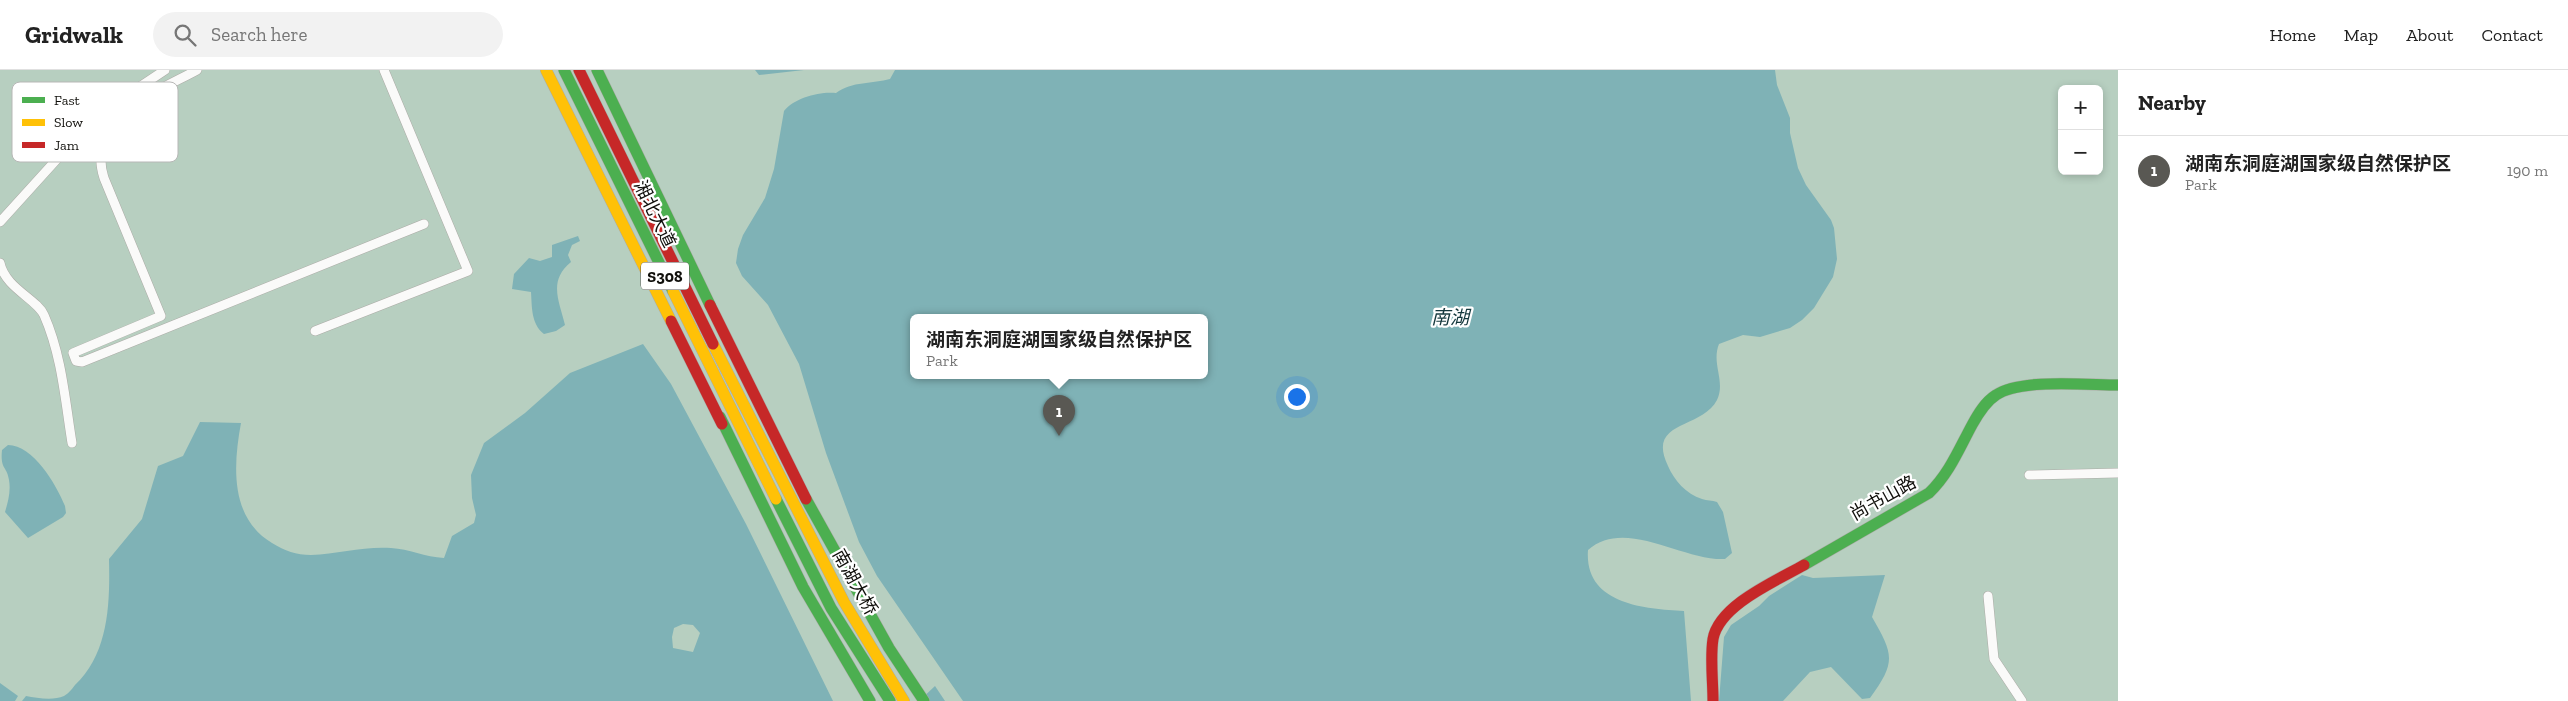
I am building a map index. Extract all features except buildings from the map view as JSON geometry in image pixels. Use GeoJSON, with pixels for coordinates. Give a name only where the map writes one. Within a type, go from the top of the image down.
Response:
{"type":"FeatureCollection","features":[{"type":"Feature","properties":{"kind":"main road"},"geometry":{"type":"LineString","coordinates":[[546,70],[803,588],[870,701]]}},
{"type":"Feature","properties":{"kind":"main road","name":"湘北大道"},"geometry":{"type":"LineString","coordinates":[[564,70],[767,482]]}},
{"type":"Feature","properties":{"kind":"main road","name":"湘北大道"},"geometry":{"type":"LineString","coordinates":[[579,70],[724,366],[749,403],[780,477]]}},
{"type":"Feature","properties":{"kind":"main road"},"geometry":{"type":"LineString","coordinates":[[597,70],[735,360],[749,403]]}},
{"type":"Feature","properties":{"kind":"main road"},"geometry":{"type":"LineString","coordinates":[[688,354],[730,409]]}},
{"type":"Feature","properties":{"kind":"main road"},"geometry":{"type":"LineString","coordinates":[[704,355],[722,424]]}},
{"type":"Feature","properties":{"kind":"main road"},"geometry":{"type":"LineString","coordinates":[[735,360],[740,384],[749,403],[791,473],[889,648],[924,701]]}},
{"type":"Feature","properties":{"kind":"main road"},"geometry":{"type":"LineString","coordinates":[[724,366],[740,384]]}},
{"type":"Feature","properties":{"kind":"main road","name":"尚书山路"},"geometry":{"type":"LineString","coordinates":[[1713,701],[1714,639],[1719,622],[1732,608],[1868,526],[1919,501],[1938,485],[1983,408],[1996,395],[2010,389],[2027,386],[2118,385]]}},
{"type":"Feature","properties":{"kind":"main road","name":"南湖大桥"},"geometry":{"type":"LineString","coordinates":[[780,477],[844,602],[904,701]]}},
{"type":"Feature","properties":{"kind":"main road","name":"南湖大桥"},"geometry":{"type":"LineString","coordinates":[[767,482],[831,608],[890,701]]}},
{"type":"Feature","properties":{"kind":"street"},"geometry":{"type":"LineString","coordinates":[[147,82],[165,70]]}},
{"type":"Feature","properties":{"kind":"street"},"geometry":{"type":"LineString","coordinates":[[176,82],[197,70]]}},
{"type":"Feature","properties":{"kind":"street"},"geometry":{"type":"LineString","coordinates":[[315,330],[468,271],[384,70]]}},
{"type":"Feature","properties":{"kind":"street"},"geometry":{"type":"LineString","coordinates":[[0,222],[54,162]]}},
{"type":"Feature","properties":{"kind":"street"},"geometry":{"type":"LineString","coordinates":[[100,162],[104,178],[161,316],[73,353],[76,361],[82,362],[424,224]]}},
{"type":"Feature","properties":{"kind":"street"},"geometry":{"type":"LineString","coordinates":[[0,263],[2,270],[20,293],[43,312],[61,366],[72,443]]}},
{"type":"Feature","properties":{"kind":"street"},"geometry":{"type":"LineString","coordinates":[[2029,475],[2118,473]]}},
{"type":"Feature","properties":{"kind":"street"},"geometry":{"type":"LineString","coordinates":[[1988,596],[1994,659],[2022,701]]}},
{"type":"Feature","properties":{"kind":"green space"},"geometry":{"type":"Polygon","coordinates":[[[0,70],[2118,70],[2118,701],[0,701],[0,70]]]}},
{"type":"Feature","properties":{"kind":"water"},"geometry":{"type":"Polygon","coordinates":[[[755,70],[804,70],[759,75],[755,70]]]}},
{"type":"Feature","properties":{"kind":"water","name":"南湖"},"geometry":{"type":"Polygon","coordinates":[[[895,70],[1775,70],[1777,85],[1790,118],[1790,133],[1798,168],[1806,185],[1831,220],[1834,228],[1837,259],[1833,277],[1814,308],[1802,320],[1790,328],[1760,337],[1743,335],[1719,344],[1717,359],[1720,386],[1717,400],[1709,410],[1678,427],[1664,440],[1663,451],[1668,466],[1677,481],[1696,497],[1717,502],[1723,512],[1732,553],[1725,559],[1708,558],[1654,543],[1619,538],[1603,541],[1588,550],[1589,568],[1596,582],[1606,593],[1635,605],[1684,611],[1691,701],[963,701],[877,576],[859,542],[826,453],[799,364],[768,305],[742,276],[736,263],[743,235],[765,198],[774,169],[784,111],[788,106],[808,96],[836,93],[849,86],[890,79],[895,70]]]}},
{"type":"Feature","properties":{"kind":"water"},"geometry":{"type":"Polygon","coordinates":[[[578,236],[580,241],[572,245],[568,255],[571,262],[564,269],[557,284],[558,299],[565,325],[556,331],[544,334],[534,320],[531,292],[512,289],[514,274],[529,258],[540,261],[552,257],[552,245],[578,236]]]}},
{"type":"Feature","properties":{"kind":"water"},"geometry":{"type":"Polygon","coordinates":[[[643,344],[671,384],[746,524],[833,701],[22,701],[26,696],[50,699],[64,696],[86,672],[95,658],[101,643],[108,610],[109,559],[142,519],[158,466],[183,456],[200,422],[241,423],[236,473],[242,505],[248,520],[258,532],[277,546],[291,552],[306,555],[381,548],[398,549],[444,558],[452,536],[474,523],[476,515],[472,498],[471,475],[484,443],[525,413],[570,373],[643,344]],[[683,624],[674,628],[672,637],[673,648],[693,652],[700,633],[693,625],[683,624]]]}},
{"type":"Feature","properties":{"kind":"water"},"geometry":{"type":"Polygon","coordinates":[[[8,445],[26,451],[35,458],[50,477],[65,506],[66,513],[63,517],[28,538],[5,512],[10,484],[3,465],[2,450],[8,445]]]}},
{"type":"Feature","properties":{"kind":"water"},"geometry":{"type":"Polygon","coordinates":[[[1802,575],[1813,578],[1885,575],[1872,617],[1888,649],[1889,658],[1885,675],[1879,685],[1870,698],[1862,699],[1831,667],[1810,672],[1783,701],[1719,701],[1724,637],[1731,625],[1759,606],[1769,596],[1802,575]]]}},
{"type":"Feature","properties":{"kind":"water"},"geometry":{"type":"Polygon","coordinates":[[[0,683],[18,696],[15,701],[0,701],[0,683]]]}},
{"type":"Feature","properties":{"kind":"water"},"geometry":{"type":"Polygon","coordinates":[[[935,686],[945,701],[919,701],[935,686]]]}},
{"type":"Feature","properties":{"kind":"traffic: fast"},"geometry":{"type":"LineString","coordinates":[[564,70],[673,291]]}},
{"type":"Feature","properties":{"kind":"traffic: fast"},"geometry":{"type":"LineString","coordinates":[[597,70],[710,305]]}},
{"type":"Feature","properties":{"kind":"traffic: fast"},"geometry":{"type":"LineString","coordinates":[[1804,565],[1929,493],[1948,469],[1979,413],[1988,401],[1996,395],[2021,386],[2038,384],[2118,385]]}},
{"type":"Feature","properties":{"kind":"traffic: fast"},"geometry":{"type":"LineString","coordinates":[[720,417],[803,587],[870,701]]}},
{"type":"Feature","properties":{"kind":"traffic: fast"},"geometry":{"type":"LineString","coordinates":[[776,499],[831,608],[890,701]]}},
{"type":"Feature","properties":{"kind":"traffic: fast"},"geometry":{"type":"LineString","coordinates":[[806,499],[889,648],[924,701]]}},
{"type":"Feature","properties":{"kind":"traffic: slow"},"geometry":{"type":"LineString","coordinates":[[546,70],[671,321]]}},
{"type":"Feature","properties":{"kind":"traffic: slow"},"geometry":{"type":"LineString","coordinates":[[673,291],[776,499]]}},
{"type":"Feature","properties":{"kind":"traffic: slow"},"geometry":{"type":"LineString","coordinates":[[713,344],[844,602],[904,701]]}},
{"type":"Feature","properties":{"kind":"traffic: jam"},"geometry":{"type":"LineString","coordinates":[[579,70],[713,344]]}},
{"type":"Feature","properties":{"kind":"traffic: jam"},"geometry":{"type":"LineString","coordinates":[[710,305],[806,499]]}},
{"type":"Feature","properties":{"kind":"traffic: jam"},"geometry":{"type":"LineString","coordinates":[[671,321],[722,424]]}},
{"type":"Feature","properties":{"kind":"traffic: jam"},"geometry":{"type":"LineString","coordinates":[[1713,701],[1712,646],[1717,627],[1726,615],[1750,595],[1804,565]]}},
{"type":"Feature","properties":{"kind":"place","name":"湖南东洞庭湖国家级自然保护区"},"geometry":{"type":"Point","coordinates":[1059,436]}}]}
